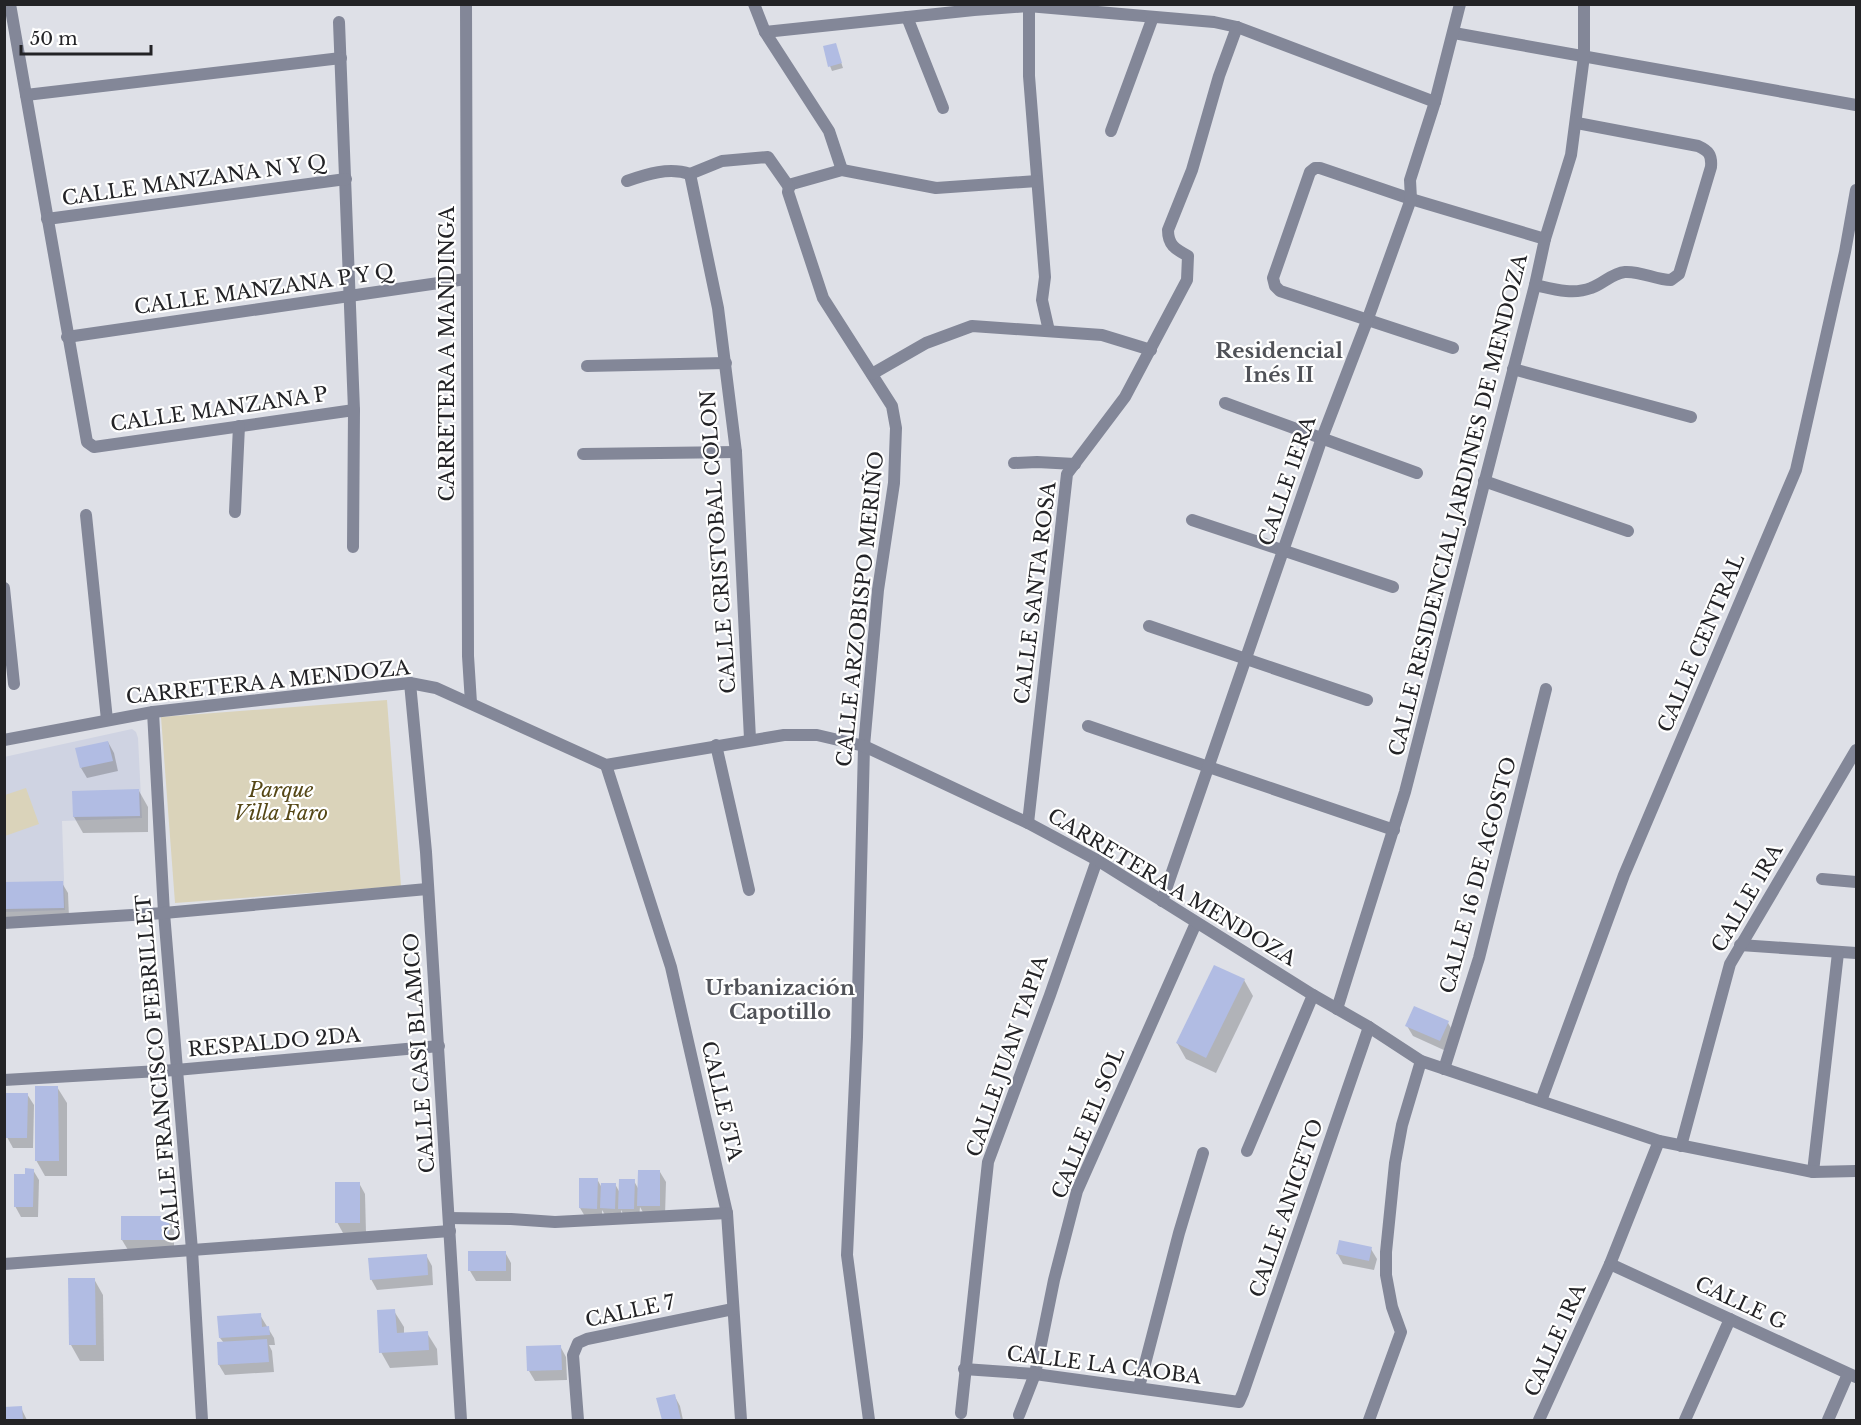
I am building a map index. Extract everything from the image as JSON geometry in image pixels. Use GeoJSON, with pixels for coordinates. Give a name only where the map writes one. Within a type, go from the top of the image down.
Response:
{"type":"FeatureCollection","features":[{"type":"Feature","properties":{"kind":"street"},"geometry":{"type":"LineString","coordinates":[[10,4],[67,337]]}},
{"type":"Feature","properties":{"kind":"street","name":"CARRETERA A MANDINGA"},"geometry":{"type":"LineString","coordinates":[[466,4],[468,656],[471,703]]}},
{"type":"Feature","properties":{"kind":"street"},"geometry":{"type":"LineString","coordinates":[[754,4],[765,32],[829,131],[842,171]]}},
{"type":"Feature","properties":{"kind":"street","name":"CALLE 1ERA"},"geometry":{"type":"LineString","coordinates":[[1162,901],[1322,438],[1411,199],[1410,180],[1435,102],[1460,4]]}},
{"type":"Feature","properties":{"kind":"street","name":"CALLE RESIDENCIAL JARDINES DE MENDOZA"},"geometry":{"type":"LineString","coordinates":[[1337,1009],[1394,830],[1545,239],[1571,155],[1584,56],[1584,4]]}},
{"type":"Feature","properties":{"kind":"street"},"geometry":{"type":"LineString","coordinates":[[765,32],[1028,5],[1214,22],[1237,27],[1435,102]]}},
{"type":"Feature","properties":{"kind":"street"},"geometry":{"type":"LineString","coordinates":[[1028,5],[1029,76],[1045,277],[1042,300],[1049,331]]}},
{"type":"Feature","properties":{"kind":"street"},"geometry":{"type":"LineString","coordinates":[[907,17],[943,108]]}},
{"type":"Feature","properties":{"kind":"street"},"geometry":{"type":"LineString","coordinates":[[1111,131],[1153,17]]}},
{"type":"Feature","properties":{"kind":"street"},"geometry":{"type":"LineString","coordinates":[[339,22],[351,296],[354,410],[353,547]]}},
{"type":"Feature","properties":{"kind":"street","name":"CALLE SANTA ROSA"},"geometry":{"type":"LineString","coordinates":[[1028,823],[1067,474],[1125,397],[1187,280],[1188,256],[1171,246],[1168,230],[1192,170],[1219,76],[1237,27]]}},
{"type":"Feature","properties":{"kind":"street"},"geometry":{"type":"LineString","coordinates":[[1454,33],[1857,105]]}},
{"type":"Feature","properties":{"kind":"street"},"geometry":{"type":"LineString","coordinates":[[26,95],[341,58]]}},
{"type":"Feature","properties":{"kind":"street"},"geometry":{"type":"LineString","coordinates":[[1535,285],[1556,290],[1579,291],[1591,288],[1615,274],[1624,272],[1671,280],[1679,274],[1711,168],[1712,158],[1708,150],[1698,146],[1576,123]]}},
{"type":"Feature","properties":{"kind":"street"},"geometry":{"type":"LineString","coordinates":[[627,181],[645,174],[681,171],[690,174],[722,161],[768,157],[789,187],[792,184],[842,171],[936,188],[1036,181]]}},
{"type":"Feature","properties":{"kind":"street"},"geometry":{"type":"LineString","coordinates":[[1453,348],[1280,291],[1275,286],[1273,278],[1310,172],[1315,168],[1320,168],[1411,199],[1545,239]]}},
{"type":"Feature","properties":{"kind":"street","name":"CALLE CRISTOBAL COLON"},"geometry":{"type":"LineString","coordinates":[[690,174],[718,308],[736,452],[750,739]]}},
{"type":"Feature","properties":{"kind":"street","name":"CALLE MANZANA N Y Q"},"geometry":{"type":"LineString","coordinates":[[47,219],[346,179]]}},
{"type":"Feature","properties":{"kind":"street","name":"CALLE ARZOBISPO MERIÑO"},"geometry":{"type":"LineString","coordinates":[[789,187],[788,192],[823,298],[892,405],[896,428],[894,483],[878,590],[864,746],[857,1037],[848,1256],[869,1420]]}},
{"type":"Feature","properties":{"kind":"street","name":"CALLE CENTRAL"},"geometry":{"type":"LineString","coordinates":[[1541,1101],[1624,875],[1796,470],[1857,190]]}},
{"type":"Feature","properties":{"kind":"street","name":"CALLE MANZANA P Y Q"},"geometry":{"type":"LineString","coordinates":[[67,337],[466,279]]}},
{"type":"Feature","properties":{"kind":"street"},"geometry":{"type":"LineString","coordinates":[[872,374],[926,343],[972,326],[1102,335],[1151,350]]}},
{"type":"Feature","properties":{"kind":"street","name":"CALLE MANZANA P"},"geometry":{"type":"LineString","coordinates":[[67,337],[87,442],[94,447],[354,410]]}},
{"type":"Feature","properties":{"kind":"street"},"geometry":{"type":"LineString","coordinates":[[587,366],[726,363]]}},
{"type":"Feature","properties":{"kind":"street"},"geometry":{"type":"LineString","coordinates":[[1513,369],[1690,417]]}},
{"type":"Feature","properties":{"kind":"street"},"geometry":{"type":"LineString","coordinates":[[1226,403],[1417,473]]}},
{"type":"Feature","properties":{"kind":"street"},"geometry":{"type":"LineString","coordinates":[[235,512],[239,426]]}},
{"type":"Feature","properties":{"kind":"street"},"geometry":{"type":"LineString","coordinates":[[583,454],[736,452]]}},
{"type":"Feature","properties":{"kind":"street"},"geometry":{"type":"LineString","coordinates":[[1014,463],[1075,464]]}},
{"type":"Feature","properties":{"kind":"street"},"geometry":{"type":"LineString","coordinates":[[1484,481],[1628,531]]}},
{"type":"Feature","properties":{"kind":"street"},"geometry":{"type":"LineString","coordinates":[[86,515],[107,720]]}},
{"type":"Feature","properties":{"kind":"street"},"geometry":{"type":"LineString","coordinates":[[1192,520],[1393,587]]}},
{"type":"Feature","properties":{"kind":"street"},"geometry":{"type":"LineString","coordinates":[[4,588],[14,684]]}},
{"type":"Feature","properties":{"kind":"street"},"geometry":{"type":"LineString","coordinates":[[1149,626],[1367,700]]}},
{"type":"Feature","properties":{"kind":"street","name":"CARRETERA A MENDOZA"},"geometry":{"type":"LineString","coordinates":[[4,740],[153,712],[410,683],[436,688],[606,765],[750,739],[784,735],[817,735],[864,746],[1028,823],[1097,860],[1421,1061],[1659,1141],[1813,1172],[1857,1171]]}},
{"type":"Feature","properties":{"kind":"street","name":"CALLE CASI BLAMCO"},"geometry":{"type":"LineString","coordinates":[[410,683],[426,852],[461,1420]]}},
{"type":"Feature","properties":{"kind":"street","name":"CALLE 16 DE AGOSTO"},"geometry":{"type":"LineString","coordinates":[[1444,1069],[1479,958],[1546,689]]}},
{"type":"Feature","properties":{"kind":"street","name":"CALLE FRANCISCO FEBRILLET"},"geometry":{"type":"LineString","coordinates":[[153,712],[164,913],[192,1250],[202,1420]]}},
{"type":"Feature","properties":{"kind":"street"},"geometry":{"type":"LineString","coordinates":[[1088,726],[1394,830]]}},
{"type":"Feature","properties":{"kind":"street"},"geometry":{"type":"LineString","coordinates":[[716,745],[749,890]]}},
{"type":"Feature","properties":{"kind":"street","name":"CALLE 1RA"},"geometry":{"type":"LineString","coordinates":[[1681,1146],[1730,964],[1857,750]]}},
{"type":"Feature","properties":{"kind":"street","name":"CALLE 5TA"},"geometry":{"type":"LineString","coordinates":[[606,765],[671,967],[727,1213],[741,1420]]}},
{"type":"Feature","properties":{"kind":"street","name":"CALLE JUAN TAPIA"},"geometry":{"type":"LineString","coordinates":[[961,1413],[988,1162],[1097,860]]}},
{"type":"Feature","properties":{"kind":"street"},"geometry":{"type":"LineString","coordinates":[[1822,879],[1857,882]]}},
{"type":"Feature","properties":{"kind":"street"},"geometry":{"type":"LineString","coordinates":[[4,923],[164,913],[427,888]]}},
{"type":"Feature","properties":{"kind":"street","name":"CALLE EL SOL"},"geometry":{"type":"LineString","coordinates":[[1019,1415],[1035,1374],[1054,1280],[1077,1191],[1196,923]]}},
{"type":"Feature","properties":{"kind":"street"},"geometry":{"type":"LineString","coordinates":[[1740,945],[1857,953]]}},
{"type":"Feature","properties":{"kind":"street"},"geometry":{"type":"LineString","coordinates":[[1813,1172],[1838,953]]}},
{"type":"Feature","properties":{"kind":"street"},"geometry":{"type":"LineString","coordinates":[[1247,1150],[1313,995]]}},
{"type":"Feature","properties":{"kind":"street","name":"CALLE ANICETO"},"geometry":{"type":"LineString","coordinates":[[1239,1402],[1369,1027]]}},
{"type":"Feature","properties":{"kind":"street","name":"RESPALDO 2DA"},"geometry":{"type":"LineString","coordinates":[[4,1080],[176,1070],[439,1046]]}},
{"type":"Feature","properties":{"kind":"street"},"geometry":{"type":"LineString","coordinates":[[1369,1420],[1401,1332],[1392,1307],[1386,1275],[1386,1252],[1395,1163],[1402,1125],[1421,1061]]}},
{"type":"Feature","properties":{"kind":"street","name":"CALLE 1RA"},"geometry":{"type":"LineString","coordinates":[[1539,1420],[1610,1264],[1659,1141]]}},
{"type":"Feature","properties":{"kind":"street"},"geometry":{"type":"LineString","coordinates":[[1139,1387],[1179,1233],[1203,1153]]}},
{"type":"Feature","properties":{"kind":"street"},"geometry":{"type":"LineString","coordinates":[[4,1264],[192,1250],[511,1219],[555,1222],[727,1213]]}},
{"type":"Feature","properties":{"kind":"street","name":"CALLE G"},"geometry":{"type":"LineString","coordinates":[[1610,1264],[1852,1375]]}},
{"type":"Feature","properties":{"kind":"street","name":"CALLE 7"},"geometry":{"type":"LineString","coordinates":[[579,1420],[573,1355],[578,1343],[587,1339],[733,1309]]}},
{"type":"Feature","properties":{"kind":"street"},"geometry":{"type":"LineString","coordinates":[[1685,1420],[1730,1319]]}},
{"type":"Feature","properties":{"kind":"street","name":"CALLE LA CAOBA"},"geometry":{"type":"LineString","coordinates":[[964,1369],[1035,1374],[1239,1402]]}},
{"type":"Feature","properties":{"kind":"street"},"geometry":{"type":"LineString","coordinates":[[1828,1420],[1852,1375]]}},
{"type":"Feature","properties":{"kind":"shaded area"},"geometry":{"type":"Polygon","coordinates":[[[132,729],[138,738],[142,818],[62,821],[65,910],[5,912],[4,757],[132,729]]]}},
{"type":"Feature","properties":{"kind":"green space","name":"Parque Villa Faro"},"geometry":{"type":"Polygon","coordinates":[[[387,700],[401,886],[175,903],[161,717],[387,700]]]}},
{"type":"Feature","properties":{"kind":"green space"},"geometry":{"type":"Polygon","coordinates":[[[26,788],[39,824],[5,836],[5,795],[26,788]]]}},
{"type":"Feature","properties":{"kind":"building"},"geometry":{"type":"Polygon","coordinates":[[[836,43],[842,63],[828,67],[823,46],[836,43]]]}},
{"type":"Feature","properties":{"kind":"building"},"geometry":{"type":"Polygon","coordinates":[[[108,741],[113,761],[80,768],[75,748],[108,741]]]}},
{"type":"Feature","properties":{"kind":"building"},"geometry":{"type":"Polygon","coordinates":[[[139,789],[140,816],[73,817],[72,791],[139,789]]]}},
{"type":"Feature","properties":{"kind":"building"},"geometry":{"type":"Polygon","coordinates":[[[63,881],[64,908],[4,909],[4,882],[63,881]]]}},
{"type":"Feature","properties":{"kind":"building"},"geometry":{"type":"Polygon","coordinates":[[[1214,965],[1245,979],[1206,1058],[1176,1043],[1214,965]]]}},
{"type":"Feature","properties":{"kind":"building"},"geometry":{"type":"Polygon","coordinates":[[[1414,1006],[1449,1021],[1440,1041],[1405,1026],[1414,1006]]]}},
{"type":"Feature","properties":{"kind":"building"},"geometry":{"type":"Polygon","coordinates":[[[35,1086],[58,1086],[59,1161],[35,1161],[35,1086]]]}},
{"type":"Feature","properties":{"kind":"building"},"geometry":{"type":"Polygon","coordinates":[[[6,1093],[28,1093],[27,1138],[5,1138],[6,1093]]]}},
{"type":"Feature","properties":{"kind":"building"},"geometry":{"type":"Polygon","coordinates":[[[25,1168],[34,1169],[33,1207],[14,1207],[14,1174],[25,1174],[25,1168]]]}},
{"type":"Feature","properties":{"kind":"building"},"geometry":{"type":"Polygon","coordinates":[[[638,1170],[660,1170],[660,1206],[637,1206],[638,1170]]]}},
{"type":"Feature","properties":{"kind":"building"},"geometry":{"type":"Polygon","coordinates":[[[579,1178],[598,1178],[597,1209],[579,1208],[579,1178]]]}},
{"type":"Feature","properties":{"kind":"building"},"geometry":{"type":"Polygon","coordinates":[[[619,1179],[635,1179],[634,1209],[618,1209],[619,1179]]]}},
{"type":"Feature","properties":{"kind":"building"},"geometry":{"type":"Polygon","coordinates":[[[335,1182],[360,1182],[360,1223],[335,1223],[335,1182]]]}},
{"type":"Feature","properties":{"kind":"building"},"geometry":{"type":"Polygon","coordinates":[[[601,1183],[616,1183],[615,1209],[600,1208],[601,1183]]]}},
{"type":"Feature","properties":{"kind":"building"},"geometry":{"type":"Polygon","coordinates":[[[121,1216],[169,1216],[169,1240],[121,1240],[121,1216]]]}},
{"type":"Feature","properties":{"kind":"building"},"geometry":{"type":"Polygon","coordinates":[[[1339,1240],[1372,1247],[1369,1261],[1336,1254],[1339,1240]]]}},
{"type":"Feature","properties":{"kind":"building"},"geometry":{"type":"Polygon","coordinates":[[[468,1251],[506,1251],[506,1271],[468,1271],[468,1251]]]}},
{"type":"Feature","properties":{"kind":"building"},"geometry":{"type":"Polygon","coordinates":[[[427,1254],[428,1275],[370,1280],[368,1258],[427,1254]]]}},
{"type":"Feature","properties":{"kind":"building"},"geometry":{"type":"Polygon","coordinates":[[[68,1278],[95,1278],[96,1345],[69,1345],[68,1278]]]}},
{"type":"Feature","properties":{"kind":"building"},"geometry":{"type":"Polygon","coordinates":[[[395,1309],[397,1333],[428,1331],[429,1350],[379,1353],[377,1310],[395,1309]]]}},
{"type":"Feature","properties":{"kind":"building"},"geometry":{"type":"Polygon","coordinates":[[[261,1313],[262,1327],[269,1326],[270,1335],[219,1338],[217,1316],[261,1313]]]}},
{"type":"Feature","properties":{"kind":"building"},"geometry":{"type":"Polygon","coordinates":[[[267,1339],[269,1362],[218,1365],[217,1342],[267,1339]]]}},
{"type":"Feature","properties":{"kind":"building"},"geometry":{"type":"Polygon","coordinates":[[[561,1345],[562,1370],[527,1371],[526,1346],[561,1345]]]}},
{"type":"Feature","properties":{"kind":"building"},"geometry":{"type":"Polygon","coordinates":[[[675,1394],[681,1420],[662,1420],[656,1398],[675,1394]]]}},
{"type":"Feature","properties":{"kind":"building"},"geometry":{"type":"Polygon","coordinates":[[[22,1406],[23,1420],[4,1420],[4,1407],[22,1406]]]}},
{"type":"Feature","properties":{"kind":"district","name":"Residencial Inés II"},"geometry":{"type":"Point","coordinates":[1279,363]}},
{"type":"Feature","properties":{"kind":"district","name":"Urbanización Capotillo"},"geometry":{"type":"Point","coordinates":[780,1000]}}]}
